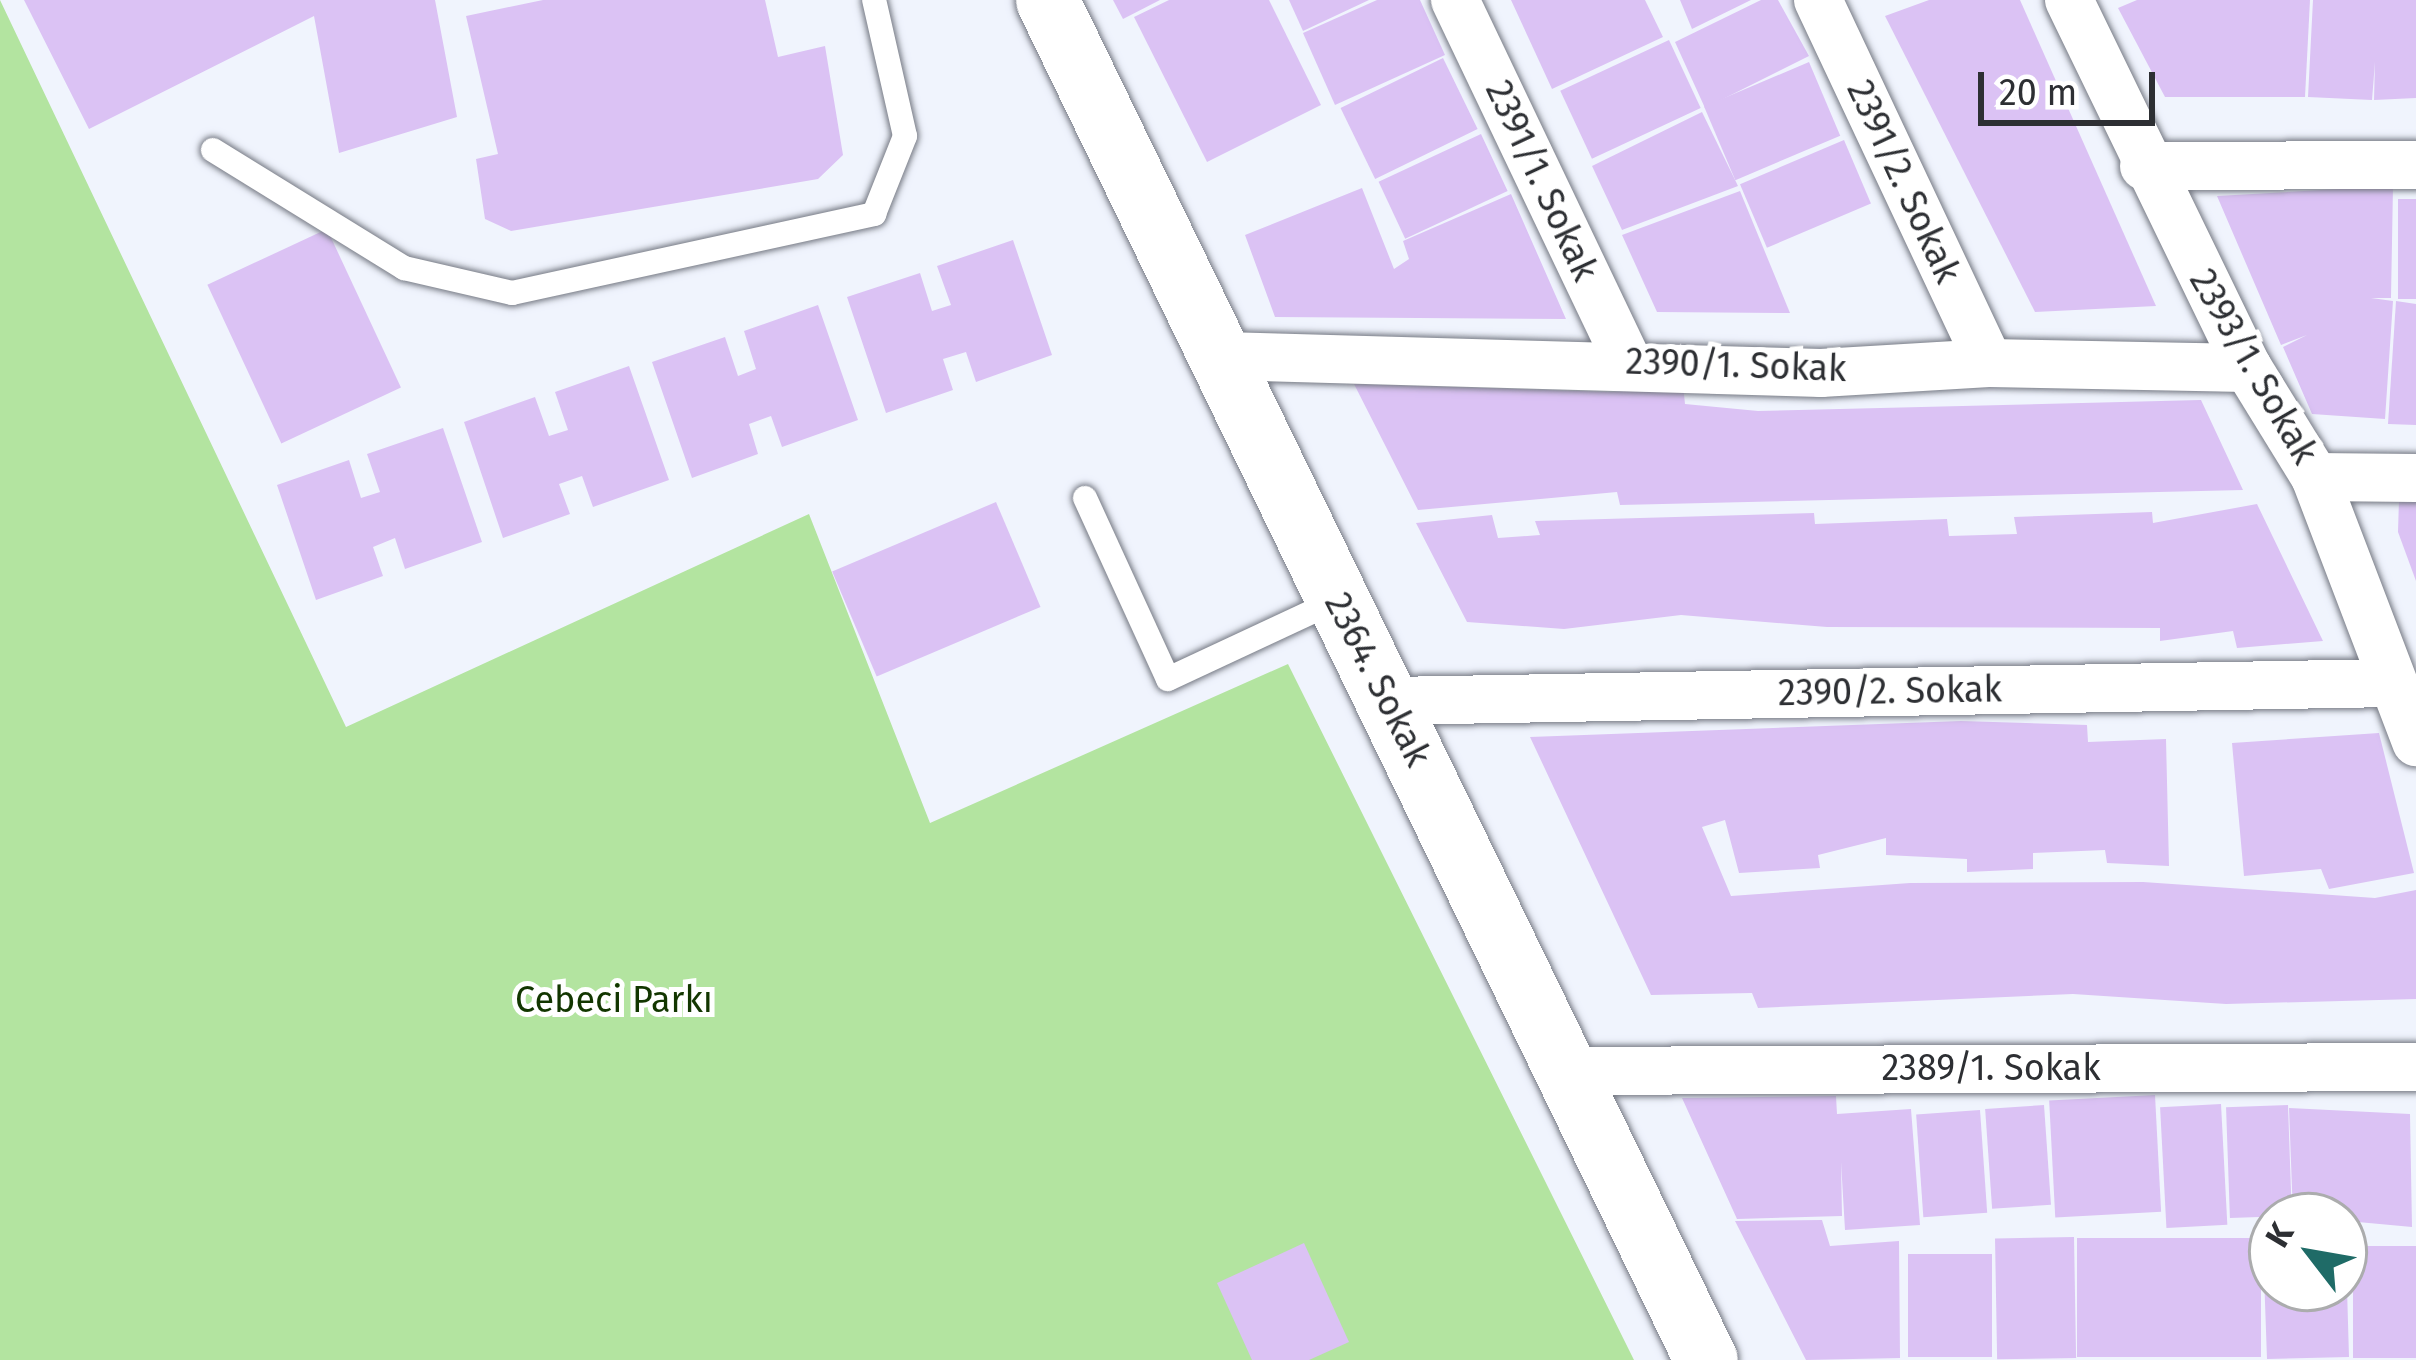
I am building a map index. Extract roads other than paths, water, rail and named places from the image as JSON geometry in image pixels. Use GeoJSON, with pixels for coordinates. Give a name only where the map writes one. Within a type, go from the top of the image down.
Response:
{"type":"FeatureCollection","features":[{"type":"Feature","properties":{"kind":"street","name":"2364. Sokak"},"geometry":{"type":"LineString","coordinates":[[1047,0],[1224,356],[1335,601],[1391,701],[1706,1360]]}},
{"type":"Feature","properties":{"kind":"street","name":"2391/1. Sokak"},"geometry":{"type":"LineString","coordinates":[[1455,0],[1628,363]]}},
{"type":"Feature","properties":{"kind":"street","name":"2391/2. Sokak"},"geometry":{"type":"LineString","coordinates":[[1818,0],[1989,363]]}},
{"type":"Feature","properties":{"kind":"street","name":"2393/1. Sokak"},"geometry":{"type":"LineString","coordinates":[[2069,0],[2144,166],[2248,368],[2315,477],[2389,683],[2416,742]]}},
{"type":"Feature","properties":{"kind":"street"},"geometry":{"type":"LineString","coordinates":[[2144,166],[2416,165]]}},
{"type":"Feature","properties":{"kind":"street","name":"2390/1. Sokak"},"geometry":{"type":"LineString","coordinates":[[1224,356],[1628,363],[1821,373],[1989,363],[2248,368]]}},
{"type":"Feature","properties":{"kind":"street"},"geometry":{"type":"LineString","coordinates":[[2315,477],[2416,478]]}},
{"type":"Feature","properties":{"kind":"street","name":"2390/2. Sokak"},"geometry":{"type":"LineString","coordinates":[[1391,701],[2389,683]]}},
{"type":"Feature","properties":{"kind":"street","name":"2389/1. Sokak"},"geometry":{"type":"LineString","coordinates":[[1566,1071],[2416,1067]]}},
{"type":"Feature","properties":{"kind":"lane"},"geometry":{"type":"LineString","coordinates":[[213,150],[404,268],[512,293],[874,214],[904,136],[874,0]]}},
{"type":"Feature","properties":{"kind":"lane"},"geometry":{"type":"LineString","coordinates":[[1084,498],[1168,679],[1335,601]]}},
{"type":"Feature","properties":{"kind":"park label","name":"Cebeci Parkı"},"geometry":{"type":"Point","coordinates":[614,1001]}}]}
